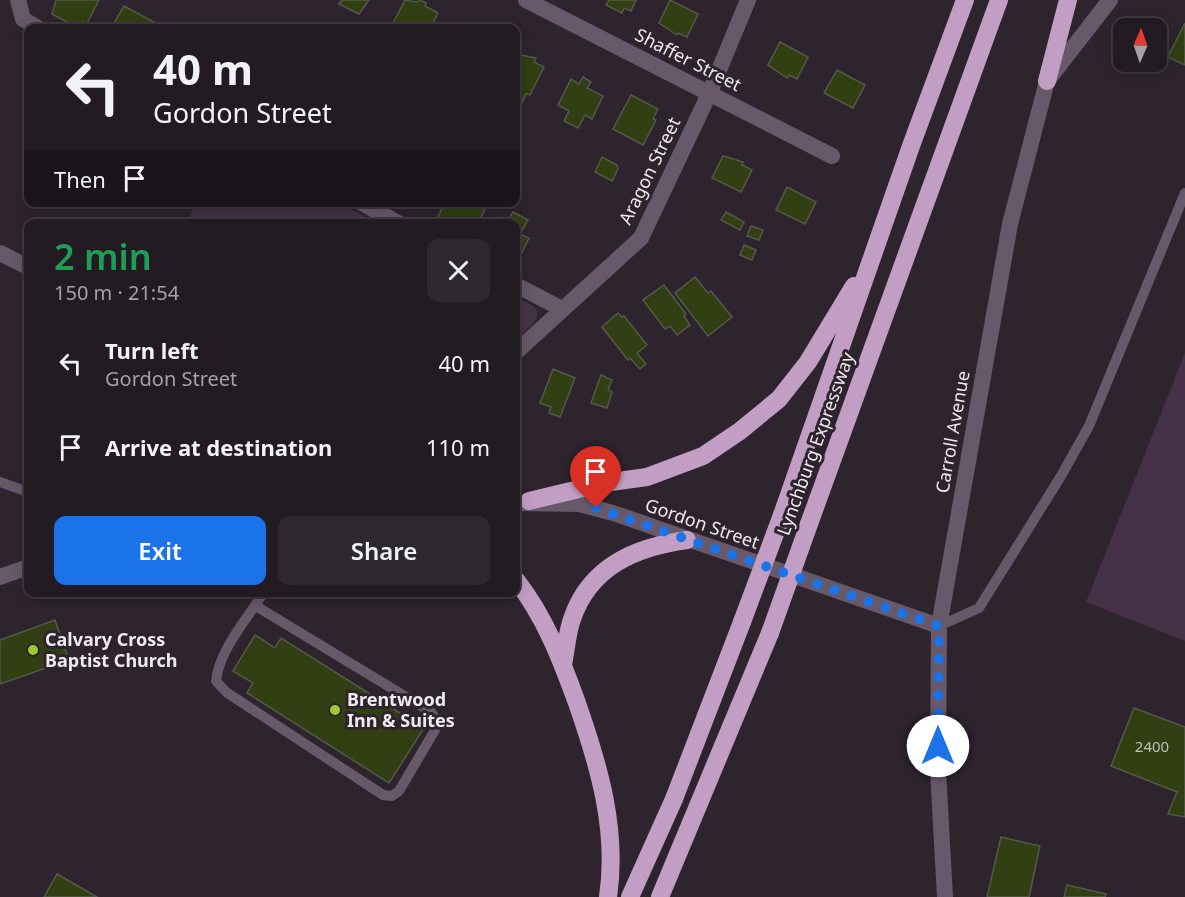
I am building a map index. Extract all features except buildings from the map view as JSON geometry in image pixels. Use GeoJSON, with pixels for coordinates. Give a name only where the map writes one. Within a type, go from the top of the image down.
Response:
{"type":"FeatureCollection","features":[{"type":"Feature","properties":{"kind":"highway","name":"Lynchburg Expressway"},"geometry":{"type":"LineString","coordinates":[[630,897],[674,799],[742,622],[965,0]]}},
{"type":"Feature","properties":{"kind":"highway","name":"Lynchburg Expressway"},"geometry":{"type":"LineString","coordinates":[[660,897],[770,633],[999,0]]}},
{"type":"Feature","properties":{"kind":"highway"},"geometry":{"type":"LineString","coordinates":[[1047,81],[1068,0]]}},
{"type":"Feature","properties":{"kind":"highway"},"geometry":{"type":"LineString","coordinates":[[522,502],[604,483],[647,477],[703,456],[740,431],[779,399],[808,362],[873,257]]}},
{"type":"Feature","properties":{"kind":"highway"},"geometry":{"type":"LineString","coordinates":[[563,665],[572,619],[583,597],[603,572],[627,555],[653,545],[687,540]]}},
{"type":"Feature","properties":{"kind":"highway"},"geometry":{"type":"LineString","coordinates":[[520,586],[546,627],[563,665],[596,756],[609,817],[611,875],[608,897]]}},
{"type":"Feature","properties":{"kind":"street"},"geometry":{"type":"LineString","coordinates":[[18,0],[23,19],[31,24]]}},
{"type":"Feature","properties":{"kind":"street","name":"Shaffer Street"},"geometry":{"type":"LineString","coordinates":[[526,0],[832,156]]}},
{"type":"Feature","properties":{"kind":"street","name":"Aragon Street"},"geometry":{"type":"LineString","coordinates":[[520,348],[641,238],[710,92],[748,0]]}},
{"type":"Feature","properties":{"kind":"street","name":"Carroll Avenue"},"geometry":{"type":"LineString","coordinates":[[945,897],[938,770],[939,626],[1010,224],[1047,81],[1110,0]]}},
{"type":"Feature","properties":{"kind":"street"},"geometry":{"type":"LineString","coordinates":[[369,207],[391,219]]}},
{"type":"Feature","properties":{"kind":"street"},"geometry":{"type":"LineString","coordinates":[[0,253],[24,265]]}},
{"type":"Feature","properties":{"kind":"street"},"geometry":{"type":"LineString","coordinates":[[520,287],[562,309]]}},
{"type":"Feature","properties":{"kind":"street","name":"Gordon Street"},"geometry":{"type":"LineString","coordinates":[[522,502],[579,504],[939,626]]}},
{"type":"Feature","properties":{"kind":"street"},"geometry":{"type":"LineString","coordinates":[[0,577],[24,568]]}},
{"type":"Feature","properties":{"kind":"lane"},"geometry":{"type":"LineString","coordinates":[[939,626],[979,608],[1061,476],[1089,426],[1185,193]]}},
{"type":"Feature","properties":{"kind":"lane"},"geometry":{"type":"LineString","coordinates":[[0,482],[24,491]]}},
{"type":"Feature","properties":{"kind":"lane"},"geometry":{"type":"LineString","coordinates":[[256,606],[431,712],[437,722],[435,730],[399,791],[392,796],[383,795],[226,692],[216,681],[218,666],[261,597]]}},
{"type":"Feature","properties":{"kind":"shaded area"},"geometry":{"type":"Polygon","coordinates":[[[194,207],[347,207],[370,219],[189,219],[194,207]]]}},
{"type":"Feature","properties":{"kind":"shaded area"},"geometry":{"type":"Polygon","coordinates":[[[520,300],[533,306],[537,311],[532,324],[520,335],[520,300]]]}},
{"type":"Feature","properties":{"kind":"shaded area"},"geometry":{"type":"Polygon","coordinates":[[[1185,353],[1185,641],[1086,602],[1185,353]]]}},
{"type":"Feature","properties":{"kind":"place","name":"Calvary Cross Baptist Church"},"geometry":{"type":"Point","coordinates":[33,650]}},
{"type":"Feature","properties":{"kind":"place","name":"Brentwood Inn & Suites"},"geometry":{"type":"Point","coordinates":[335,710]}},
{"type":"Feature","properties":{"kind":"route"},"geometry":{"type":"LineString","coordinates":[[596,508],[939,626],[938,746]]}}]}
